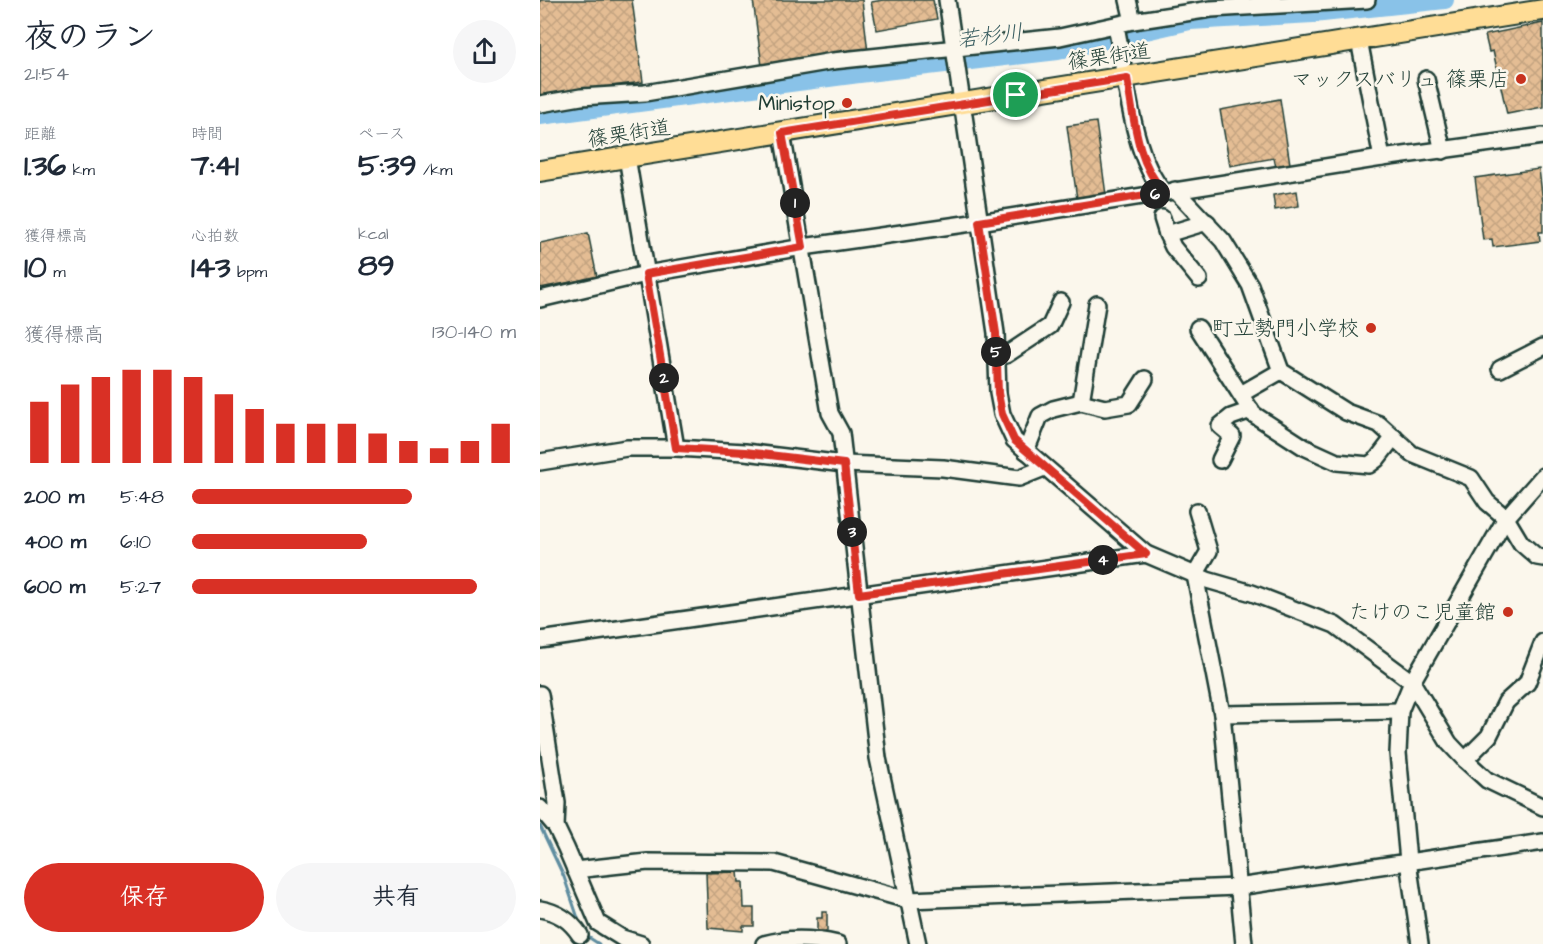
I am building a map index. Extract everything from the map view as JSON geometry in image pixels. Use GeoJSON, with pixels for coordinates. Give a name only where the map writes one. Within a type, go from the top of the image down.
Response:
{"type":"FeatureCollection","features":[{"type":"Feature","properties":{"kind":"main road","name":"篠栗街道"},"geometry":{"type":"LineString","coordinates":[[540,171],[1543,10]]}},
{"type":"Feature","properties":{"kind":"street"},"geometry":{"type":"LineString","coordinates":[[947,0],[956,48],[997,356],[1002,414],[1014,440],[1146,554],[1195,575],[1252,593],[1335,625],[1412,682],[1449,743],[1487,780],[1543,807]]}},
{"type":"Feature","properties":{"kind":"street"},"geometry":{"type":"LineString","coordinates":[[1128,0],[1132,21]]}},
{"type":"Feature","properties":{"kind":"street"},"geometry":{"type":"LineString","coordinates":[[540,104],[580,97],[645,93],[833,61],[1060,38],[1132,21],[1211,9],[1367,0]]}},
{"type":"Feature","properties":{"kind":"street"},"geometry":{"type":"LineString","coordinates":[[1116,26],[1139,145],[1152,179],[1207,222],[1223,241],[1250,285],[1281,371],[1346,412],[1379,424],[1412,454],[1471,478],[1487,502],[1506,518],[1521,543],[1543,558]]}},
{"type":"Feature","properties":{"kind":"street"},"geometry":{"type":"LineString","coordinates":[[1359,40],[1382,158]]}},
{"type":"Feature","properties":{"kind":"street"},"geometry":{"type":"LineString","coordinates":[[1426,79],[1443,151]]}},
{"type":"Feature","properties":{"kind":"street"},"geometry":{"type":"LineString","coordinates":[[782,133],[830,413],[841,433],[878,758],[918,944]]}},
{"type":"Feature","properties":{"kind":"street"},"geometry":{"type":"LineString","coordinates":[[540,299],[646,274],[803,247],[979,222],[1382,158],[1543,136]]}},
{"type":"Feature","properties":{"kind":"street"},"geometry":{"type":"LineString","coordinates":[[627,157],[676,448]]}},
{"type":"Feature","properties":{"kind":"street"},"geometry":{"type":"LineString","coordinates":[[1162,218],[1173,246],[1198,279]]}},
{"type":"Feature","properties":{"kind":"street"},"geometry":{"type":"LineString","coordinates":[[1167,234],[1207,222]]}},
{"type":"Feature","properties":{"kind":"street"},"geometry":{"type":"LineString","coordinates":[[997,356],[1006,355],[1050,326],[1061,302]]}},
{"type":"Feature","properties":{"kind":"street"},"geometry":{"type":"LineString","coordinates":[[1082,402],[1097,304]]}},
{"type":"Feature","properties":{"kind":"street"},"geometry":{"type":"LineString","coordinates":[[1198,328],[1251,410],[1304,447],[1337,462],[1369,465],[1377,459],[1394,437]]}},
{"type":"Feature","properties":{"kind":"street"},"geometry":{"type":"LineString","coordinates":[[1500,369],[1543,347]]}},
{"type":"Feature","properties":{"kind":"street"},"geometry":{"type":"LineString","coordinates":[[1241,394],[1281,371]]}},
{"type":"Feature","properties":{"kind":"street"},"geometry":{"type":"LineString","coordinates":[[1026,451],[1040,416],[1053,409],[1082,402],[1105,408],[1129,404],[1145,379]]}},
{"type":"Feature","properties":{"kind":"street"},"geometry":{"type":"LineString","coordinates":[[1220,460],[1232,436],[1220,426],[1231,417],[1251,410]]}},
{"type":"Feature","properties":{"kind":"street"},"geometry":{"type":"LineString","coordinates":[[540,462],[627,448],[676,448],[745,452],[844,464],[943,468],[1019,478],[1044,468]]}},
{"type":"Feature","properties":{"kind":"street"},"geometry":{"type":"LineString","coordinates":[[1420,944],[1408,861],[1398,753],[1400,711],[1412,682],[1506,518],[1543,476]]}},
{"type":"Feature","properties":{"kind":"street"},"geometry":{"type":"LineString","coordinates":[[1197,511],[1209,551],[1195,575],[1222,714],[1244,944]]}},
{"type":"Feature","properties":{"kind":"street"},"geometry":{"type":"LineString","coordinates":[[540,640],[1146,554]]}},
{"type":"Feature","properties":{"kind":"street"},"geometry":{"type":"LineString","coordinates":[[1465,760],[1489,736],[1506,702],[1527,683],[1543,642]]}},
{"type":"Feature","properties":{"kind":"street"},"geometry":{"type":"LineString","coordinates":[[540,694],[557,803],[556,827]]}},
{"type":"Feature","properties":{"kind":"street"},"geometry":{"type":"LineString","coordinates":[[1222,714],[1400,711]]}},
{"type":"Feature","properties":{"kind":"street"},"geometry":{"type":"LineString","coordinates":[[540,808],[556,827],[575,870],[586,933]]}},
{"type":"Feature","properties":{"kind":"street"},"geometry":{"type":"LineString","coordinates":[[575,870],[648,862],[774,863],[908,900],[1238,887],[1543,842]]}},
{"type":"Feature","properties":{"kind":"street"},"geometry":{"type":"LineString","coordinates":[[540,909],[560,915],[586,933],[622,938],[641,944]]}},
{"type":"Feature","properties":{"kind":"street"},"geometry":{"type":"LineString","coordinates":[[764,944],[795,939],[838,944]]}},
{"type":"Feature","properties":{"kind":"building"},"geometry":{"type":"Polygon","coordinates":[[[540,0],[632,0],[643,82],[540,95],[540,0]]]}},
{"type":"Feature","properties":{"kind":"building"},"geometry":{"type":"Polygon","coordinates":[[[753,0],[862,0],[868,53],[762,66],[753,0]]]}},
{"type":"Feature","properties":{"kind":"building"},"geometry":{"type":"Polygon","coordinates":[[[933,0],[937,19],[877,30],[871,2],[933,0]]]}},
{"type":"Feature","properties":{"kind":"building","name":"マックスバリュ 篠栗店"},"geometry":{"type":"Polygon","coordinates":[[[1543,23],[1543,107],[1507,114],[1493,51],[1489,52],[1485,35],[1543,23]]]}},
{"type":"Feature","properties":{"kind":"building"},"geometry":{"type":"Polygon","coordinates":[[[1280,99],[1290,164],[1276,167],[1274,158],[1230,166],[1220,110],[1280,99]]]}},
{"type":"Feature","properties":{"kind":"building"},"geometry":{"type":"Polygon","coordinates":[[[1096,122],[1106,195],[1077,199],[1067,126],[1096,122]]]}},
{"type":"Feature","properties":{"kind":"building"},"geometry":{"type":"Polygon","coordinates":[[[1539,169],[1543,202],[1543,232],[1539,232],[1540,241],[1493,247],[1492,239],[1483,240],[1475,178],[1539,169]]]}},
{"type":"Feature","properties":{"kind":"building"},"geometry":{"type":"Polygon","coordinates":[[[1297,191],[1299,206],[1275,210],[1273,195],[1297,191]]]}},
{"type":"Feature","properties":{"kind":"building"},"geometry":{"type":"Polygon","coordinates":[[[588,233],[597,277],[540,288],[540,243],[588,233]]]}},
{"type":"Feature","properties":{"kind":"building"},"geometry":{"type":"Polygon","coordinates":[[[738,872],[739,882],[743,882],[744,908],[754,908],[754,926],[743,926],[743,931],[708,928],[706,873],[738,872]]]}},
{"type":"Feature","properties":{"kind":"building"},"geometry":{"type":"Polygon","coordinates":[[[822,912],[827,912],[827,931],[817,931],[817,918],[822,918],[822,912]]]}},
{"type":"Feature","properties":{"kind":"waterway","name":"若杉川"},"geometry":{"type":"LineString","coordinates":[[540,116],[859,74],[1058,51],[1190,21],[1313,14],[1445,0]]}},
{"type":"Feature","properties":{"kind":"waterway"},"geometry":{"type":"LineString","coordinates":[[540,826],[564,877],[580,924]]}},
{"type":"Feature","properties":{"kind":"waterway"},"geometry":{"type":"LineString","coordinates":[[585,935],[599,944]]}},
{"type":"Feature","properties":{"kind":"place","name":"マックスバリュ 篠栗店"},"geometry":{"type":"Point","coordinates":[1521,79]}},
{"type":"Feature","properties":{"kind":"place","name":"Ministop"},"geometry":{"type":"Point","coordinates":[847,103]}},
{"type":"Feature","properties":{"kind":"place","name":"町立勢門小学校"},"geometry":{"type":"Point","coordinates":[1371,328]}},
{"type":"Feature","properties":{"kind":"place","name":"たけのこ児童館"},"geometry":{"type":"Point","coordinates":[1508,612]}},
{"type":"Feature","properties":{"kind":"route"},"geometry":{"type":"LineString","coordinates":[[1127,78],[1139,145],[1152,179],[1164,192],[979,222],[996,333],[998,393],[1002,414],[1014,440],[1101,518],[1146,554],[859,594],[844,464],[745,452],[676,448],[646,274],[803,247],[782,133],[1016,95],[1127,78]]}}]}
